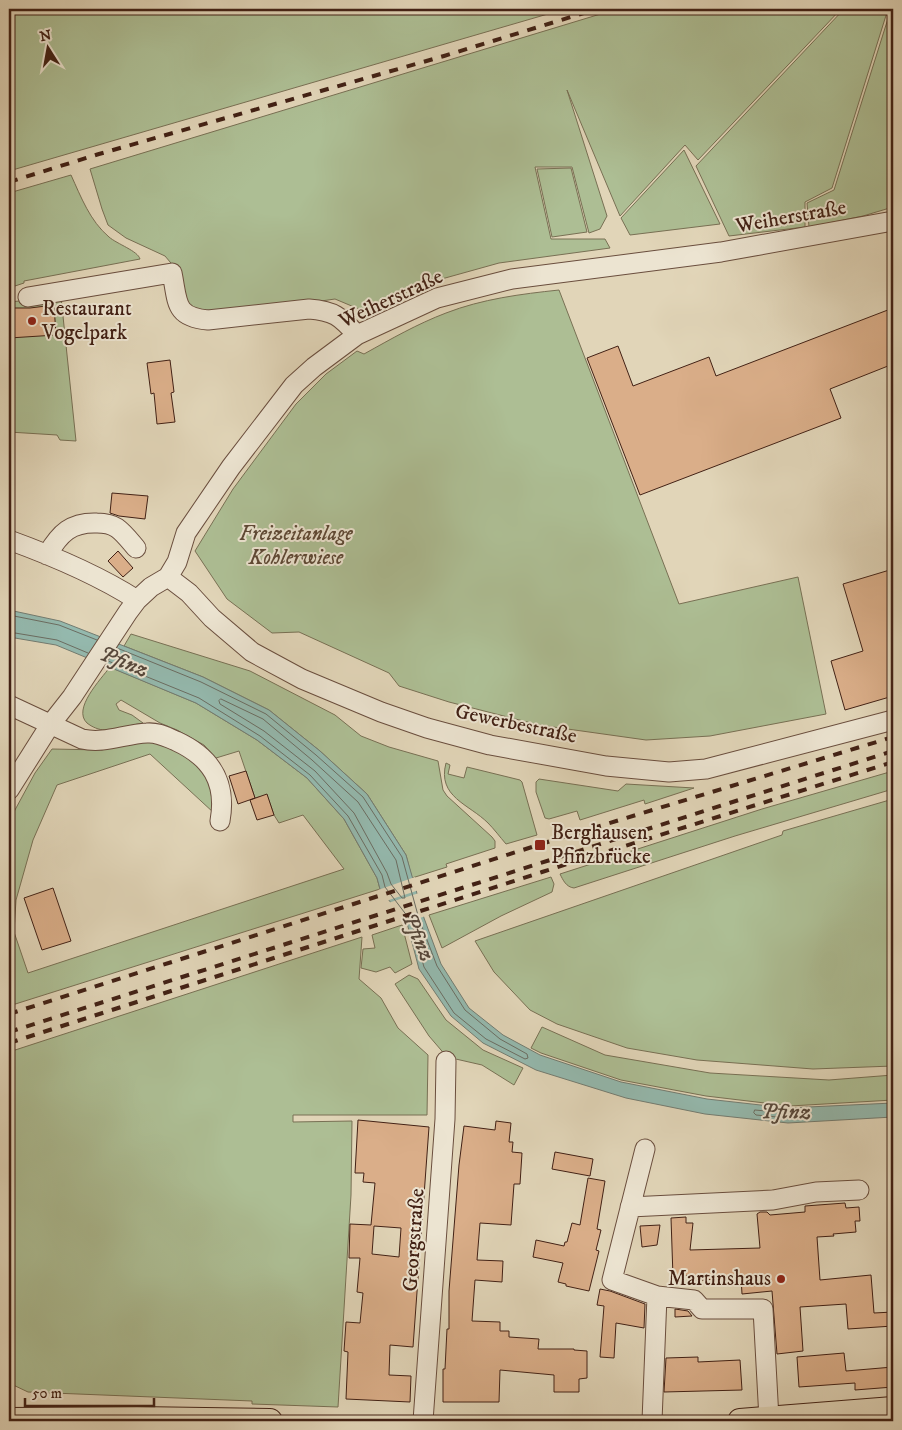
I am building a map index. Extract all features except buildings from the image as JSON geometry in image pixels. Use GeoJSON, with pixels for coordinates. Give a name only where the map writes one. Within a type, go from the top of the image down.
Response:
{"type":"FeatureCollection","features":[{"type":"Feature","properties":{"kind":"main road"},"geometry":{"type":"LineString","coordinates":[[740,1421],[893,1409]]}},
{"type":"Feature","properties":{"kind":"main road"},"geometry":{"type":"LineString","coordinates":[[9,1420],[270,1421]]}},
{"type":"Feature","properties":{"kind":"street","name":"Weiherstraße"},"geometry":{"type":"LineString","coordinates":[[168,577],[177,562],[186,533],[231,467],[294,385],[314,367],[357,335],[437,298],[512,279],[721,252],[893,221]]}},
{"type":"Feature","properties":{"kind":"street"},"geometry":{"type":"LineString","coordinates":[[28,296],[172,273],[180,308],[186,315],[194,319],[208,320],[309,309],[323,310],[341,317],[357,335]]}},
{"type":"Feature","properties":{"kind":"street"},"geometry":{"type":"LineString","coordinates":[[47,555],[56,540],[64,532],[75,526],[88,523],[103,523],[114,526],[136,548]]}},
{"type":"Feature","properties":{"kind":"street"},"geometry":{"type":"LineString","coordinates":[[9,540],[47,555],[118,589],[133,606]]}},
{"type":"Feature","properties":{"kind":"street"},"geometry":{"type":"LineString","coordinates":[[9,790],[50,725],[72,697],[133,606],[151,587],[168,577]]}},
{"type":"Feature","properties":{"kind":"street","name":"Gewerbestraße"},"geometry":{"type":"LineString","coordinates":[[168,577],[189,593],[212,618],[252,652],[302,679],[380,712],[427,728],[490,745],[606,766],[669,772],[706,769],[893,720]]}},
{"type":"Feature","properties":{"kind":"street"},"geometry":{"type":"LineString","coordinates":[[9,705],[82,739],[95,742],[148,732],[161,734],[183,744],[200,754],[216,776],[221,790],[223,805],[220,821]]}},
{"type":"Feature","properties":{"kind":"street","name":"Georgstraße"},"geometry":{"type":"LineString","coordinates":[[422,1421],[445,1119],[446,1061]]}},
{"type":"Feature","properties":{"kind":"street"},"geometry":{"type":"LineString","coordinates":[[645,1149],[612,1280],[658,1296],[694,1300],[702,1309],[763,1309],[769,1419]]}},
{"type":"Feature","properties":{"kind":"street"},"geometry":{"type":"LineString","coordinates":[[630,1207],[773,1200],[816,1192],[859,1190]]}},
{"type":"Feature","properties":{"kind":"street"},"geometry":{"type":"LineString","coordinates":[[652,1421],[658,1296]]}},
{"type":"Feature","properties":{"kind":"green space"},"geometry":{"type":"Polygon","coordinates":[[[9,9],[565,9],[9,171],[9,9]]]}},
{"type":"Feature","properties":{"kind":"green space"},"geometry":{"type":"Polygon","coordinates":[[[617,9],[841,9],[698,160],[685,145],[620,216],[567,90],[607,216],[600,229],[589,233],[572,167],[535,167],[551,239],[605,239],[610,248],[499,263],[438,280],[437,277],[366,312],[335,299],[210,317],[185,304],[176,269],[165,256],[126,238],[108,225],[90,169],[617,9]]]}},
{"type":"Feature","properties":{"kind":"green space"},"geometry":{"type":"Polygon","coordinates":[[[844,9],[888,9],[832,188],[805,202],[805,227],[729,236],[696,166],[844,9]]]}},
{"type":"Feature","properties":{"kind":"green space"},"geometry":{"type":"Polygon","coordinates":[[[891,9],[893,9],[893,207],[863,216],[809,227],[807,203],[834,190],[891,9]]]}},
{"type":"Feature","properties":{"kind":"green space"},"geometry":{"type":"Polygon","coordinates":[[[684,150],[720,224],[630,235],[621,218],[684,150]]]}},
{"type":"Feature","properties":{"kind":"green space"},"geometry":{"type":"Polygon","coordinates":[[[571,168],[587,232],[552,237],[537,169],[571,168]]]}},
{"type":"Feature","properties":{"kind":"green space"},"geometry":{"type":"Polygon","coordinates":[[[71,175],[96,224],[109,237],[135,253],[140,259],[24,281],[24,283],[9,288],[9,193],[71,175]]]}},
{"type":"Feature","properties":{"kind":"green space","name":"Freizeitanlage Kohlerwiese"},"geometry":{"type":"Polygon","coordinates":[[[559,290],[679,604],[798,577],[826,714],[710,736],[646,740],[539,725],[449,702],[399,686],[389,673],[299,632],[272,633],[227,599],[195,551],[233,489],[296,404],[326,374],[357,351],[364,354],[414,327],[460,308],[502,298],[559,290]]]}},
{"type":"Feature","properties":{"kind":"green space"},"geometry":{"type":"Polygon","coordinates":[[[61,297],[76,441],[60,440],[57,435],[9,432],[9,302],[61,297]]]}},
{"type":"Feature","properties":{"kind":"green space"},"geometry":{"type":"Polygon","coordinates":[[[131,634],[250,671],[335,715],[361,736],[389,747],[438,761],[443,790],[447,796],[492,837],[495,841],[495,848],[446,864],[447,867],[412,878],[406,855],[367,794],[320,751],[269,710],[203,677],[124,646],[131,634]]]}},
{"type":"Feature","properties":{"kind":"green space"},"geometry":{"type":"Polygon","coordinates":[[[110,667],[196,703],[257,740],[307,778],[344,819],[377,878],[380,889],[9,1006],[9,821],[35,773],[52,749],[102,750],[135,740],[152,738],[184,751],[213,781],[214,813],[150,754],[57,785],[33,840],[16,900],[14,932],[28,973],[344,869],[303,815],[279,823],[267,795],[255,798],[239,751],[216,758],[204,745],[160,723],[121,700],[116,704],[119,710],[132,715],[143,723],[105,730],[87,723],[83,717],[85,702],[110,667]]]}},
{"type":"Feature","properties":{"kind":"green space"},"geometry":{"type":"Polygon","coordinates":[[[446,763],[450,765],[448,774],[464,778],[467,767],[520,780],[537,835],[506,844],[488,823],[450,792],[444,775],[446,763]]]}},
{"type":"Feature","properties":{"kind":"green space"},"geometry":{"type":"Polygon","coordinates":[[[893,771],[893,789],[735,836],[574,888],[567,885],[560,874],[762,809],[893,771]]]}},
{"type":"Feature","properties":{"kind":"green space"},"geometry":{"type":"Polygon","coordinates":[[[539,779],[618,791],[626,784],[694,788],[645,804],[644,800],[580,820],[577,811],[549,819],[545,818],[536,792],[536,782],[539,779]]]}},
{"type":"Feature","properties":{"kind":"green space"},"geometry":{"type":"Polygon","coordinates":[[[893,799],[893,1066],[813,1069],[697,1060],[627,1048],[557,1024],[530,1010],[494,972],[475,941],[782,835],[783,831],[893,799]]]}},
{"type":"Feature","properties":{"kind":"green space"},"geometry":{"type":"Polygon","coordinates":[[[551,877],[554,884],[552,892],[501,916],[442,948],[429,915],[551,877]]]}},
{"type":"Feature","properties":{"kind":"green space"},"geometry":{"type":"Polygon","coordinates":[[[402,925],[412,964],[395,973],[390,967],[376,972],[361,968],[363,949],[375,948],[372,935],[402,925]]]}},
{"type":"Feature","properties":{"kind":"green space"},"geometry":{"type":"Polygon","coordinates":[[[362,937],[359,979],[381,998],[398,1028],[428,1055],[427,1115],[293,1115],[293,1122],[352,1121],[351,1195],[338,1407],[252,1404],[252,1401],[28,1392],[9,1383],[9,1052],[362,937]]]}},
{"type":"Feature","properties":{"kind":"green space"},"geometry":{"type":"Polygon","coordinates":[[[409,975],[418,979],[446,1020],[483,1050],[523,1068],[514,1085],[482,1065],[447,1057],[429,1036],[395,984],[409,975]]]}},
{"type":"Feature","properties":{"kind":"green space"},"geometry":{"type":"Polygon","coordinates":[[[542,1027],[605,1055],[710,1073],[829,1080],[893,1075],[893,1100],[790,1106],[706,1096],[621,1080],[531,1048],[542,1027]]]}},
{"type":"Feature","properties":{"kind":"water","name":"Pfinz"},"geometry":{"type":"Polygon","coordinates":[[[9,610],[60,621],[203,677],[269,710],[320,751],[367,794],[406,855],[424,918],[441,964],[469,1008],[503,1035],[540,1055],[621,1082],[707,1099],[787,1108],[893,1103],[893,1117],[788,1123],[705,1114],[626,1098],[536,1070],[483,1043],[451,1016],[419,969],[407,923],[380,889],[377,878],[344,819],[307,778],[257,740],[196,703],[56,645],[9,637],[9,610]]]}},
{"type":"Feature","properties":{"kind":"pier"},"geometry":{"type":"Polygon","coordinates":[[[415,877],[419,890],[386,901],[378,890],[415,877]]]}},
{"type":"Feature","properties":{"kind":"pier"},"geometry":{"type":"Polygon","coordinates":[[[419,893],[426,916],[403,923],[388,903],[419,893]]]}},
{"type":"Feature","properties":{"kind":"railway"},"geometry":{"type":"LineString","coordinates":[[9,182],[99,154],[444,56],[597,9]]}},
{"type":"Feature","properties":{"kind":"railway"},"geometry":{"type":"LineString","coordinates":[[9,1014],[557,839],[893,737]]}},
{"type":"Feature","properties":{"kind":"railway"},"geometry":{"type":"LineString","coordinates":[[9,1032],[893,751]]}},
{"type":"Feature","properties":{"kind":"railway"},"geometry":{"type":"LineString","coordinates":[[9,1043],[893,762]]}},
{"type":"Feature","properties":{"kind":"place","name":"Restaurant Vogelpark"},"geometry":{"type":"Point","coordinates":[32,321]}},
{"type":"Feature","properties":{"kind":"place","name":"Berghausen Pfinzbrücke"},"geometry":{"type":"Point","coordinates":[540,845]}},
{"type":"Feature","properties":{"kind":"place","name":"Martinshaus"},"geometry":{"type":"Point","coordinates":[781,1279]}}]}
